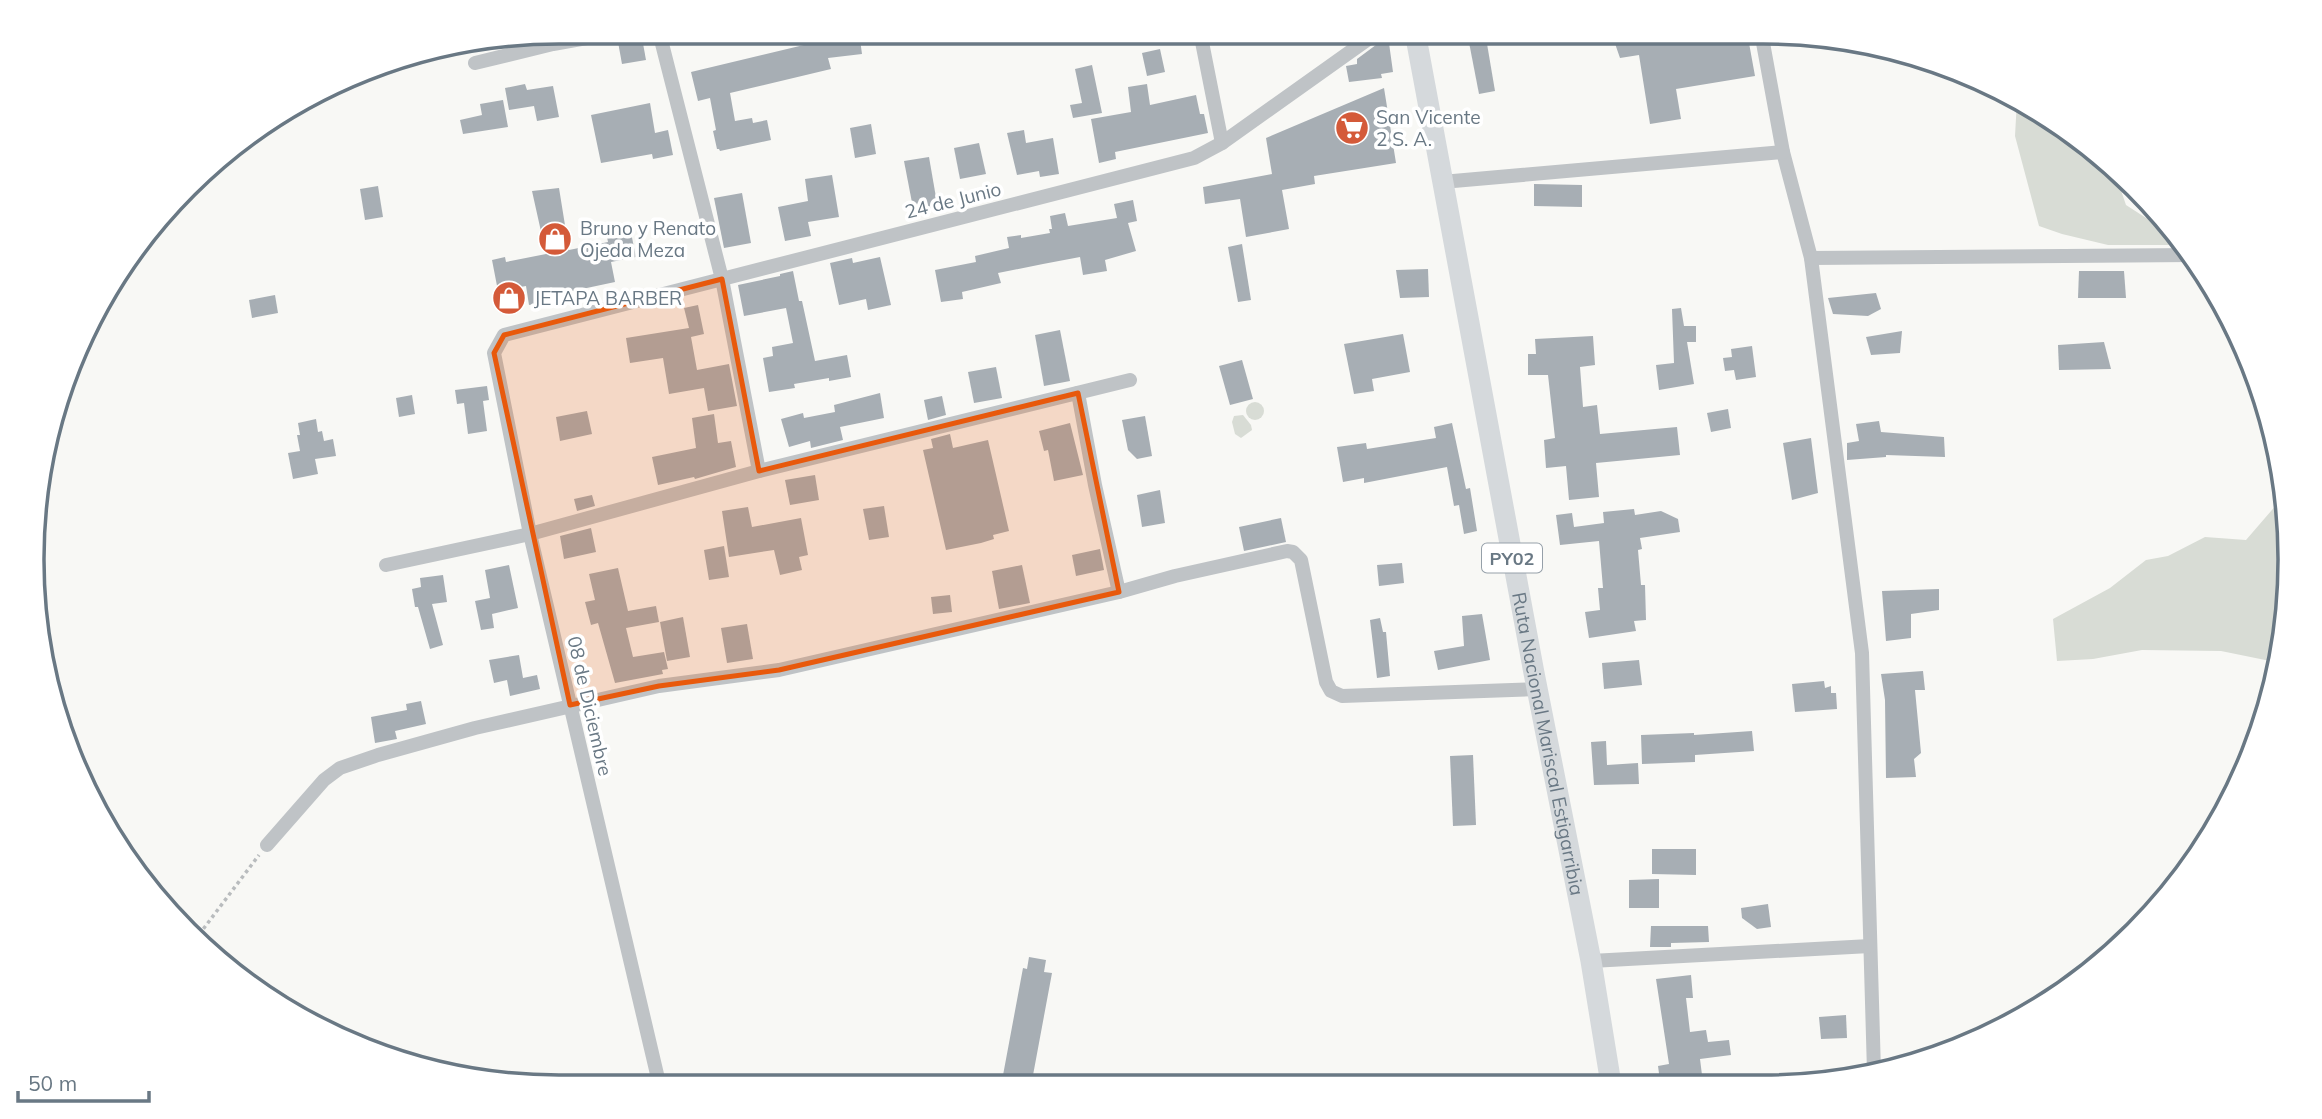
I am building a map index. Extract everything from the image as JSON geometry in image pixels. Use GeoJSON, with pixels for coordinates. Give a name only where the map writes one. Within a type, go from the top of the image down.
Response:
{"type":"FeatureCollection","features":[{"type":"Feature","properties":{"kind":"main road","name":"Ruta Nacional Mariscal Estigarribia"},"geometry":{"type":"LineString","coordinates":[[1417,44],[1537,689],[1591,961],[1610,1075]]}},
{"type":"Feature","properties":{"kind":"street"},"geometry":{"type":"LineString","coordinates":[[475,63],[552,44]]}},
{"type":"Feature","properties":{"kind":"street"},"geometry":{"type":"LineString","coordinates":[[662,44],[722,279],[759,471]]}},
{"type":"Feature","properties":{"kind":"street"},"geometry":{"type":"LineString","coordinates":[[1202,44],[1222,144]]}},
{"type":"Feature","properties":{"kind":"street","name":"24 de Junio"},"geometry":{"type":"LineString","coordinates":[[504,335],[1194,158],[1222,144],[1361,44]]}},
{"type":"Feature","properties":{"kind":"street"},"geometry":{"type":"LineString","coordinates":[[1763,44],[1783,152],[1811,258],[1862,653],[1874,1063]]}},
{"type":"Feature","properties":{"kind":"street"},"geometry":{"type":"LineString","coordinates":[[1442,182],[1783,152]]}},
{"type":"Feature","properties":{"kind":"street"},"geometry":{"type":"LineString","coordinates":[[1811,258],[2178,255]]}},
{"type":"Feature","properties":{"kind":"street","name":"08 de Diciembre"},"geometry":{"type":"LineString","coordinates":[[504,335],[494,353],[530,534],[657,1075]]}},
{"type":"Feature","properties":{"kind":"street"},"geometry":{"type":"LineString","coordinates":[[386,565],[530,534],[759,471],[1130,380]]}},
{"type":"Feature","properties":{"kind":"street"},"geometry":{"type":"LineString","coordinates":[[1078,393],[1119,592]]}},
{"type":"Feature","properties":{"kind":"street"},"geometry":{"type":"LineString","coordinates":[[267,845],[324,780],[340,768],[475,728],[659,686],[779,670],[1290,551],[1301,560],[1326,682],[1336,695],[1537,689]]}},
{"type":"Feature","properties":{"kind":"street"},"geometry":{"type":"LineString","coordinates":[[1591,961],[1870,946]]}},
{"type":"Feature","properties":{"kind":"path"},"geometry":{"type":"LineString","coordinates":[[202,931],[267,845]]}},
{"type":"Feature","properties":{"kind":"highlighted area"},"geometry":{"type":"Polygon","coordinates":[[[722,279],[759,471],[1078,393],[1119,592],[779,670],[659,686],[570,705],[494,353],[504,335],[722,279]]]}},
{"type":"Feature","properties":{"kind":"shaded area"},"geometry":{"type":"Polygon","coordinates":[[[2016,111],[2076,150],[2103,172],[2120,189],[2126,205],[2153,222],[2171,245],[2108,245],[2039,226],[2015,136],[2016,111]]]}},
{"type":"Feature","properties":{"kind":"shaded area"},"geometry":{"type":"Polygon","coordinates":[[[1251,402],[1259,402],[1264,411],[1262,418],[1251,420],[1246,415],[1246,407],[1251,402]]]}},
{"type":"Feature","properties":{"kind":"shaded area"},"geometry":{"type":"Polygon","coordinates":[[[1243,415],[1252,430],[1241,438],[1235,434],[1232,422],[1234,416],[1243,415]]]}},
{"type":"Feature","properties":{"kind":"shaded area"},"geometry":{"type":"Polygon","coordinates":[[[2275,506],[2277,593],[2268,661],[2221,651],[2142,650],[2093,659],[2057,661],[2053,619],[2110,588],[2146,560],[2168,556],[2205,537],[2246,540],[2275,506]]]}},
{"type":"Feature","properties":{"kind":"building"},"geometry":{"type":"Polygon","coordinates":[[[618,44],[643,44],[646,60],[622,64],[618,44]]]}},
{"type":"Feature","properties":{"kind":"building"},"geometry":{"type":"Polygon","coordinates":[[[808,44],[861,44],[862,54],[828,58],[831,69],[730,93],[735,121],[752,118],[753,123],[767,120],[771,140],[720,151],[717,149],[713,131],[716,130],[710,98],[698,101],[691,72],[808,44]]]}},
{"type":"Feature","properties":{"kind":"building"},"geometry":{"type":"Polygon","coordinates":[[[1377,44],[1389,44],[1393,72],[1381,74],[1382,78],[1349,82],[1346,66],[1357,64],[1357,59],[1377,44]]]}},
{"type":"Feature","properties":{"kind":"building"},"geometry":{"type":"Polygon","coordinates":[[[1469,44],[1487,44],[1495,91],[1479,94],[1469,44]]]}},
{"type":"Feature","properties":{"kind":"building"},"geometry":{"type":"Polygon","coordinates":[[[1615,44],[1749,44],[1755,76],[1676,89],[1681,119],[1650,124],[1639,55],[1620,58],[1615,44]]]}},
{"type":"Feature","properties":{"kind":"building"},"geometry":{"type":"Polygon","coordinates":[[[1160,49],[1165,72],[1147,76],[1142,53],[1160,49]]]}},
{"type":"Feature","properties":{"kind":"building"},"geometry":{"type":"Polygon","coordinates":[[[1092,65],[1102,113],[1073,118],[1070,105],[1082,103],[1075,69],[1092,65]]]}},
{"type":"Feature","properties":{"kind":"building"},"geometry":{"type":"Polygon","coordinates":[[[525,84],[527,90],[553,86],[559,117],[537,121],[534,106],[509,110],[505,88],[525,84]]]}},
{"type":"Feature","properties":{"kind":"building"},"geometry":{"type":"Polygon","coordinates":[[[1147,84],[1150,105],[1196,95],[1208,133],[1115,152],[1116,159],[1099,163],[1091,119],[1131,112],[1128,87],[1147,84]]]}},
{"type":"Feature","properties":{"kind":"building"},"geometry":{"type":"Polygon","coordinates":[[[1384,88],[1396,163],[1314,176],[1315,184],[1282,190],[1289,229],[1246,237],[1240,199],[1205,204],[1203,187],[1272,174],[1266,138],[1384,88]]]}},
{"type":"Feature","properties":{"kind":"building"},"geometry":{"type":"Polygon","coordinates":[[[503,100],[508,127],[463,134],[460,120],[482,115],[480,104],[503,100]]]}},
{"type":"Feature","properties":{"kind":"building"},"geometry":{"type":"Polygon","coordinates":[[[650,103],[655,133],[668,130],[673,155],[653,159],[652,154],[601,163],[591,115],[650,103]]]}},
{"type":"Feature","properties":{"kind":"building"},"geometry":{"type":"Polygon","coordinates":[[[871,124],[876,154],[855,158],[850,128],[871,124]]]}},
{"type":"Feature","properties":{"kind":"building"},"geometry":{"type":"Polygon","coordinates":[[[1024,130],[1026,143],[1053,138],[1059,174],[1040,177],[1039,171],[1017,175],[1007,133],[1024,130]]]}},
{"type":"Feature","properties":{"kind":"building"},"geometry":{"type":"Polygon","coordinates":[[[979,143],[986,174],[960,179],[954,148],[979,143]]]}},
{"type":"Feature","properties":{"kind":"building"},"geometry":{"type":"Polygon","coordinates":[[[929,157],[938,209],[914,213],[904,161],[929,157]]]}},
{"type":"Feature","properties":{"kind":"building"},"geometry":{"type":"Polygon","coordinates":[[[832,175],[839,217],[808,222],[811,236],[785,241],[778,207],[808,201],[805,179],[832,175]]]}},
{"type":"Feature","properties":{"kind":"building"},"geometry":{"type":"Polygon","coordinates":[[[1534,184],[1582,185],[1582,207],[1534,206],[1534,184]]]}},
{"type":"Feature","properties":{"kind":"building"},"geometry":{"type":"Polygon","coordinates":[[[378,186],[383,217],[365,220],[360,189],[378,186]]]}},
{"type":"Feature","properties":{"kind":"building"},"geometry":{"type":"Polygon","coordinates":[[[559,188],[569,250],[608,242],[605,227],[629,223],[636,257],[611,262],[615,282],[549,296],[550,301],[529,305],[526,286],[498,291],[492,260],[505,257],[506,262],[546,254],[532,191],[559,188]]]}},
{"type":"Feature","properties":{"kind":"building"},"geometry":{"type":"Polygon","coordinates":[[[742,193],[751,243],[724,248],[714,198],[742,193]]]}},
{"type":"Feature","properties":{"kind":"building"},"geometry":{"type":"Polygon","coordinates":[[[1133,200],[1137,221],[1128,223],[1136,251],[1105,260],[1107,271],[1083,275],[1080,257],[998,273],[1001,283],[962,292],[963,299],[941,302],[935,270],[976,262],[975,256],[1009,248],[1007,237],[1021,235],[1021,238],[1050,233],[1050,216],[1065,213],[1068,226],[1117,218],[1114,204],[1133,200]]]}},
{"type":"Feature","properties":{"kind":"building"},"geometry":{"type":"Polygon","coordinates":[[[1242,244],[1251,300],[1238,302],[1228,247],[1242,244]]]}},
{"type":"Feature","properties":{"kind":"building"},"geometry":{"type":"Polygon","coordinates":[[[880,257],[891,305],[868,310],[866,299],[839,305],[830,263],[852,258],[853,263],[880,257]]]}},
{"type":"Feature","properties":{"kind":"building"},"geometry":{"type":"Polygon","coordinates":[[[1428,269],[1429,297],[1400,298],[1396,270],[1428,269]]]}},
{"type":"Feature","properties":{"kind":"building"},"geometry":{"type":"Polygon","coordinates":[[[793,271],[815,361],[847,355],[851,377],[794,384],[795,388],[769,392],[763,358],[773,356],[772,347],[793,343],[786,308],[744,316],[738,285],[793,271]]]}},
{"type":"Feature","properties":{"kind":"building"},"geometry":{"type":"Polygon","coordinates":[[[2079,271],[2124,271],[2126,298],[2078,298],[2079,271]]]}},
{"type":"Feature","properties":{"kind":"building"},"geometry":{"type":"Polygon","coordinates":[[[1876,293],[1881,309],[1868,316],[1833,314],[1828,298],[1876,293]]]}},
{"type":"Feature","properties":{"kind":"building"},"geometry":{"type":"Polygon","coordinates":[[[275,295],[278,313],[252,318],[249,300],[275,295]]]}},
{"type":"Feature","properties":{"kind":"building"},"geometry":{"type":"Polygon","coordinates":[[[698,305],[704,334],[691,337],[697,370],[729,364],[737,406],[708,411],[704,388],[669,394],[663,358],[630,363],[626,338],[689,328],[684,308],[698,305]]]}},
{"type":"Feature","properties":{"kind":"building"},"geometry":{"type":"Polygon","coordinates":[[[1681,308],[1684,326],[1696,326],[1696,342],[1687,342],[1694,384],[1659,390],[1656,365],[1674,363],[1672,309],[1681,308]]]}},
{"type":"Feature","properties":{"kind":"building"},"geometry":{"type":"Polygon","coordinates":[[[1060,330],[1070,381],[1044,386],[1035,335],[1060,330]]]}},
{"type":"Feature","properties":{"kind":"building"},"geometry":{"type":"Polygon","coordinates":[[[1902,331],[1900,353],[1871,355],[1866,337],[1902,331]]]}},
{"type":"Feature","properties":{"kind":"building"},"geometry":{"type":"Polygon","coordinates":[[[1403,334],[1410,372],[1372,379],[1374,391],[1354,394],[1344,344],[1403,334]]]}},
{"type":"Feature","properties":{"kind":"building"},"geometry":{"type":"Polygon","coordinates":[[[1593,336],[1595,365],[1580,367],[1583,407],[1597,405],[1600,434],[1677,427],[1680,455],[1596,463],[1599,497],[1569,500],[1566,466],[1546,468],[1544,440],[1555,438],[1548,375],[1528,375],[1528,354],[1536,354],[1535,339],[1593,336]]]}},
{"type":"Feature","properties":{"kind":"building"},"geometry":{"type":"Polygon","coordinates":[[[2104,342],[2111,369],[2059,370],[2058,345],[2104,342]]]}},
{"type":"Feature","properties":{"kind":"building"},"geometry":{"type":"Polygon","coordinates":[[[1752,346],[1756,377],[1736,380],[1734,370],[1725,371],[1723,358],[1732,357],[1731,349],[1752,346]]]}},
{"type":"Feature","properties":{"kind":"building"},"geometry":{"type":"Polygon","coordinates":[[[1242,360],[1253,399],[1230,405],[1219,366],[1242,360]]]}},
{"type":"Feature","properties":{"kind":"building"},"geometry":{"type":"Polygon","coordinates":[[[996,367],[1002,398],[974,403],[968,372],[996,367]]]}},
{"type":"Feature","properties":{"kind":"building"},"geometry":{"type":"Polygon","coordinates":[[[487,386],[489,400],[483,401],[487,431],[468,434],[464,403],[457,404],[455,390],[487,386]]]}},
{"type":"Feature","properties":{"kind":"building"},"geometry":{"type":"Polygon","coordinates":[[[880,393],[884,418],[840,427],[843,440],[811,448],[810,441],[789,447],[781,419],[803,413],[804,418],[835,412],[834,405],[880,393]]]}},
{"type":"Feature","properties":{"kind":"building"},"geometry":{"type":"Polygon","coordinates":[[[412,395],[415,414],[399,417],[396,398],[412,395]]]}},
{"type":"Feature","properties":{"kind":"building"},"geometry":{"type":"Polygon","coordinates":[[[942,396],[946,415],[928,420],[924,400],[942,396]]]}},
{"type":"Feature","properties":{"kind":"building"},"geometry":{"type":"Polygon","coordinates":[[[1728,409],[1731,428],[1711,432],[1707,413],[1728,409]]]}},
{"type":"Feature","properties":{"kind":"building"},"geometry":{"type":"Polygon","coordinates":[[[587,411],[592,434],[560,441],[556,417],[587,411]]]}},
{"type":"Feature","properties":{"kind":"building"},"geometry":{"type":"Polygon","coordinates":[[[714,414],[718,443],[731,441],[736,467],[695,479],[694,477],[658,485],[652,457],[696,448],[692,418],[714,414]]]}},
{"type":"Feature","properties":{"kind":"building"},"geometry":{"type":"Polygon","coordinates":[[[1145,416],[1152,456],[1137,459],[1128,450],[1122,420],[1145,416]]]}},
{"type":"Feature","properties":{"kind":"building"},"geometry":{"type":"Polygon","coordinates":[[[316,419],[318,432],[322,431],[324,441],[333,439],[336,456],[315,459],[318,474],[293,479],[288,453],[300,451],[298,423],[316,419]]]}},
{"type":"Feature","properties":{"kind":"building"},"geometry":{"type":"Polygon","coordinates":[[[1879,421],[1881,432],[1944,437],[1945,457],[1886,455],[1847,460],[1847,443],[1859,441],[1856,424],[1879,421]]]}},
{"type":"Feature","properties":{"kind":"building"},"geometry":{"type":"Polygon","coordinates":[[[1070,423],[1083,475],[1054,481],[1048,450],[1044,451],[1039,431],[1070,423]]]}},
{"type":"Feature","properties":{"kind":"building"},"geometry":{"type":"Polygon","coordinates":[[[1452,423],[1466,489],[1470,488],[1477,531],[1464,534],[1459,505],[1454,506],[1447,467],[1364,483],[1364,478],[1343,482],[1337,447],[1366,443],[1367,449],[1436,438],[1434,427],[1452,423]]]}},
{"type":"Feature","properties":{"kind":"building"},"geometry":{"type":"Polygon","coordinates":[[[950,434],[953,448],[988,440],[1009,531],[993,535],[994,539],[981,543],[946,550],[923,450],[933,448],[931,439],[950,434]]]}},
{"type":"Feature","properties":{"kind":"building"},"geometry":{"type":"Polygon","coordinates":[[[1811,438],[1818,493],[1792,500],[1783,443],[1811,438]]]}},
{"type":"Feature","properties":{"kind":"building"},"geometry":{"type":"Polygon","coordinates":[[[815,475],[819,500],[790,505],[785,480],[815,475]]]}},
{"type":"Feature","properties":{"kind":"building"},"geometry":{"type":"Polygon","coordinates":[[[1160,490],[1165,523],[1142,527],[1137,495],[1160,490]]]}},
{"type":"Feature","properties":{"kind":"building"},"geometry":{"type":"Polygon","coordinates":[[[592,495],[595,506],[577,511],[574,499],[592,495]]]}},
{"type":"Feature","properties":{"kind":"building"},"geometry":{"type":"Polygon","coordinates":[[[884,506],[889,537],[869,540],[863,509],[884,506]]]}},
{"type":"Feature","properties":{"kind":"building"},"geometry":{"type":"Polygon","coordinates":[[[748,507],[752,527],[801,518],[808,555],[799,557],[802,570],[780,575],[774,550],[729,557],[722,511],[748,507]]]}},
{"type":"Feature","properties":{"kind":"building"},"geometry":{"type":"Polygon","coordinates":[[[1634,509],[1635,515],[1661,511],[1678,519],[1680,532],[1640,538],[1642,549],[1638,550],[1641,585],[1645,585],[1646,620],[1634,621],[1636,631],[1589,638],[1585,612],[1600,610],[1598,588],[1603,588],[1599,541],[1560,545],[1556,515],[1572,513],[1574,527],[1604,523],[1603,512],[1634,509]]]}},
{"type":"Feature","properties":{"kind":"building"},"geometry":{"type":"Polygon","coordinates":[[[1281,518],[1286,542],[1244,551],[1239,527],[1281,518]]]}},
{"type":"Feature","properties":{"kind":"building"},"geometry":{"type":"Polygon","coordinates":[[[591,528],[596,552],[564,559],[560,536],[591,528]]]}},
{"type":"Feature","properties":{"kind":"building"},"geometry":{"type":"Polygon","coordinates":[[[724,546],[729,577],[709,580],[704,550],[724,546]]]}},
{"type":"Feature","properties":{"kind":"building"},"geometry":{"type":"Polygon","coordinates":[[[1100,549],[1104,570],[1076,576],[1072,555],[1100,549]]]}},
{"type":"Feature","properties":{"kind":"building"},"geometry":{"type":"Polygon","coordinates":[[[1402,563],[1404,583],[1379,586],[1377,565],[1402,563]]]}},
{"type":"Feature","properties":{"kind":"building"},"geometry":{"type":"Polygon","coordinates":[[[509,565],[518,608],[492,614],[494,628],[481,630],[475,601],[490,598],[485,570],[509,565]]]}},
{"type":"Feature","properties":{"kind":"building"},"geometry":{"type":"Polygon","coordinates":[[[1022,565],[1030,603],[999,609],[992,571],[1022,565]]]}},
{"type":"Feature","properties":{"kind":"building"},"geometry":{"type":"Polygon","coordinates":[[[618,568],[628,611],[656,606],[659,622],[626,628],[633,657],[664,652],[668,669],[662,670],[663,674],[615,683],[598,623],[591,625],[585,602],[595,600],[589,574],[618,568]]]}},
{"type":"Feature","properties":{"kind":"building"},"geometry":{"type":"Polygon","coordinates":[[[443,575],[447,602],[432,604],[443,645],[430,649],[418,607],[415,607],[412,589],[421,587],[420,578],[443,575]]]}},
{"type":"Feature","properties":{"kind":"building"},"geometry":{"type":"Polygon","coordinates":[[[1939,589],[1939,610],[1911,614],[1911,638],[1886,641],[1882,591],[1939,589]]]}},
{"type":"Feature","properties":{"kind":"building"},"geometry":{"type":"Polygon","coordinates":[[[950,595],[952,612],[933,614],[931,597],[950,595]]]}},
{"type":"Feature","properties":{"kind":"building"},"geometry":{"type":"Polygon","coordinates":[[[1482,614],[1490,660],[1438,670],[1434,651],[1464,646],[1462,616],[1482,614]]]}},
{"type":"Feature","properties":{"kind":"building"},"geometry":{"type":"Polygon","coordinates":[[[683,617],[690,657],[667,661],[660,622],[683,617]]]}},
{"type":"Feature","properties":{"kind":"building"},"geometry":{"type":"Polygon","coordinates":[[[1380,618],[1383,632],[1386,632],[1390,676],[1377,678],[1370,620],[1380,618]]]}},
{"type":"Feature","properties":{"kind":"building"},"geometry":{"type":"Polygon","coordinates":[[[747,624],[753,659],[727,663],[721,628],[747,624]]]}},
{"type":"Feature","properties":{"kind":"building"},"geometry":{"type":"Polygon","coordinates":[[[519,655],[523,678],[537,675],[540,689],[510,696],[507,680],[494,683],[489,660],[519,655]]]}},
{"type":"Feature","properties":{"kind":"building"},"geometry":{"type":"Polygon","coordinates":[[[1639,660],[1642,685],[1604,689],[1602,663],[1639,660]]]}},
{"type":"Feature","properties":{"kind":"building"},"geometry":{"type":"Polygon","coordinates":[[[1923,671],[1925,690],[1915,690],[1921,753],[1914,759],[1916,777],[1886,778],[1885,700],[1881,674],[1923,671]]]}},
{"type":"Feature","properties":{"kind":"building"},"geometry":{"type":"Polygon","coordinates":[[[1824,681],[1825,688],[1831,686],[1831,693],[1836,693],[1837,709],[1795,712],[1792,684],[1824,681]]]}},
{"type":"Feature","properties":{"kind":"building"},"geometry":{"type":"Polygon","coordinates":[[[421,701],[426,724],[395,731],[397,739],[375,743],[371,717],[407,710],[406,704],[421,701]]]}},
{"type":"Feature","properties":{"kind":"building"},"geometry":{"type":"Polygon","coordinates":[[[1752,731],[1754,751],[1695,755],[1695,762],[1642,764],[1641,735],[1752,731]]]}},
{"type":"Feature","properties":{"kind":"building"},"geometry":{"type":"Polygon","coordinates":[[[1606,741],[1607,765],[1638,763],[1639,784],[1594,785],[1591,742],[1606,741]]]}},
{"type":"Feature","properties":{"kind":"building"},"geometry":{"type":"Polygon","coordinates":[[[1473,755],[1476,825],[1453,826],[1450,756],[1473,755]]]}},
{"type":"Feature","properties":{"kind":"building"},"geometry":{"type":"Polygon","coordinates":[[[1652,849],[1696,849],[1696,875],[1652,874],[1652,849]]]}},
{"type":"Feature","properties":{"kind":"building"},"geometry":{"type":"Polygon","coordinates":[[[1659,879],[1659,908],[1629,908],[1629,880],[1659,879]]]}},
{"type":"Feature","properties":{"kind":"building"},"geometry":{"type":"Polygon","coordinates":[[[1768,904],[1771,927],[1757,929],[1742,918],[1741,908],[1768,904]]]}},
{"type":"Feature","properties":{"kind":"building"},"geometry":{"type":"Polygon","coordinates":[[[1651,926],[1708,926],[1709,942],[1671,943],[1671,947],[1650,947],[1651,926]]]}},
{"type":"Feature","properties":{"kind":"building"},"geometry":{"type":"Polygon","coordinates":[[[1029,957],[1046,960],[1044,972],[1052,973],[1033,1075],[1003,1075],[1023,968],[1027,969],[1029,957]]]}},
{"type":"Feature","properties":{"kind":"building"},"geometry":{"type":"Polygon","coordinates":[[[1691,975],[1693,998],[1686,998],[1690,1032],[1706,1030],[1708,1042],[1729,1040],[1731,1055],[1700,1059],[1702,1075],[1659,1075],[1658,1066],[1669,1064],[1656,979],[1691,975]]]}},
{"type":"Feature","properties":{"kind":"building"},"geometry":{"type":"Polygon","coordinates":[[[1846,1015],[1847,1038],[1821,1039],[1819,1017],[1846,1015]]]}},
{"type":"Feature","properties":{"kind":"place","name":"San Vicente 2 S. A."},"geometry":{"type":"Point","coordinates":[1352,128]}},
{"type":"Feature","properties":{"kind":"place","name":"Bruno y Renato Ojeda Meza"},"geometry":{"type":"Point","coordinates":[555,239]}},
{"type":"Feature","properties":{"kind":"place","name":"JETAPA BARBER"},"geometry":{"type":"Point","coordinates":[509,298]}}]}
